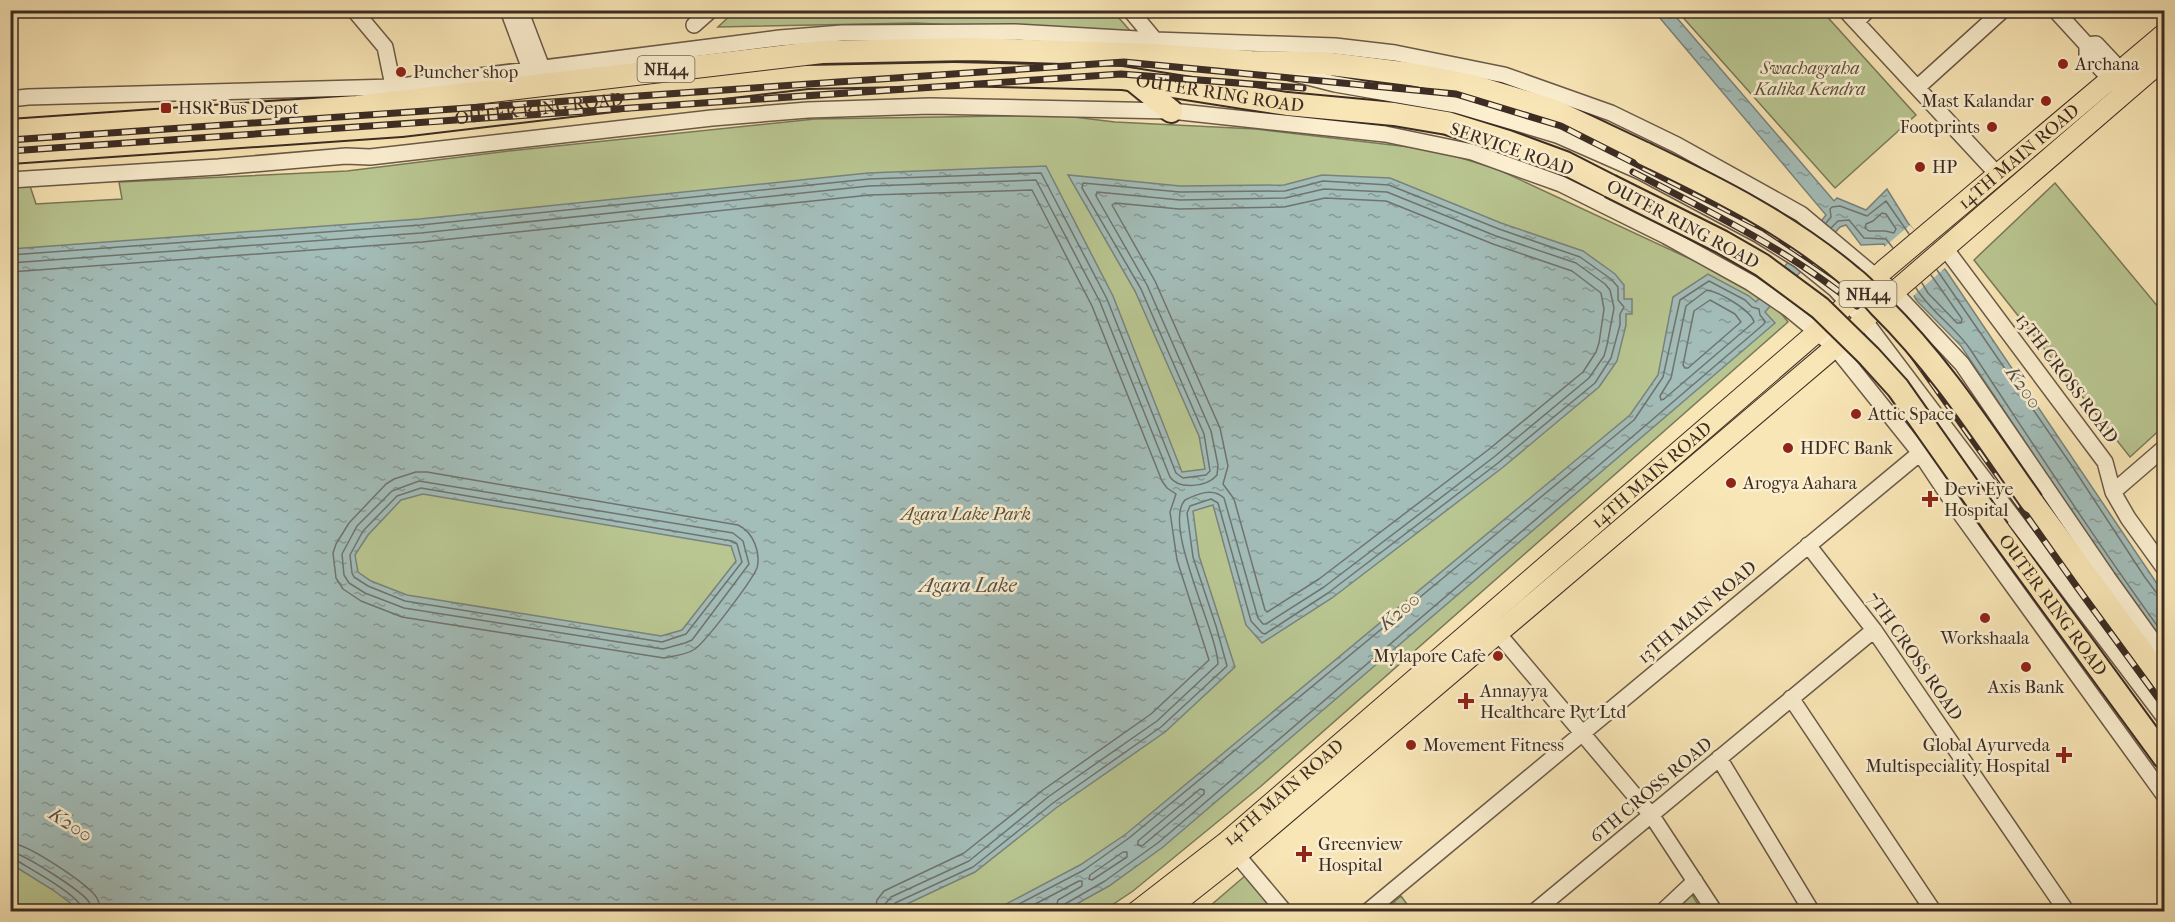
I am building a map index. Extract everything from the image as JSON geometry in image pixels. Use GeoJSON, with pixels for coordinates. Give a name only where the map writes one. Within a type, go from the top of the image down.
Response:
{"type":"FeatureCollection","features":[{"type":"Feature","properties":{"kind":"highway","name":"OUTER RING ROAD"},"geometry":{"type":"LineString","coordinates":[[10,131],[357,107],[395,95],[822,52],[1154,47],[1251,62],[1323,63],[1410,74],[1469,85],[1552,110],[1713,187],[1797,236],[1853,278],[1932,361],[2164,682]]}},
{"type":"Feature","properties":{"kind":"highway","name":"OUTER RING ROAD"},"geometry":{"type":"LineString","coordinates":[[10,152],[401,125],[807,76],[954,74],[1133,80],[1287,104],[1394,114],[1447,123],[1564,163],[1722,242],[1762,265],[1820,308],[1898,388],[1991,537],[2164,757]]}},
{"type":"Feature","properties":{"kind":"highway"},"geometry":{"type":"LineString","coordinates":[[1133,80],[1171,111]]}},
{"type":"Feature","properties":{"kind":"main road","name":"14TH MAIN ROAD"},"geometry":{"type":"LineString","coordinates":[[1136,912],[1225,843],[1835,347],[2123,83],[2164,34]]}},
{"type":"Feature","properties":{"kind":"main road","name":"14TH MAIN ROAD"},"geometry":{"type":"LineString","coordinates":[[1165,912],[1237,855],[1880,273],[1998,175],[2123,83],[2164,59]]}},
{"type":"Feature","properties":{"kind":"street"},"geometry":{"type":"LineString","coordinates":[[354,10],[385,47],[401,125]]}},
{"type":"Feature","properties":{"kind":"street"},"geometry":{"type":"LineString","coordinates":[[508,10],[536,69]]}},
{"type":"Feature","properties":{"kind":"street"},"geometry":{"type":"LineString","coordinates":[[520,10],[536,69]]}},
{"type":"Feature","properties":{"kind":"street"},"geometry":{"type":"LineString","coordinates":[[694,25],[711,10]]}},
{"type":"Feature","properties":{"kind":"street"},"geometry":{"type":"LineString","coordinates":[[1130,10],[1154,47]]}},
{"type":"Feature","properties":{"kind":"street"},"geometry":{"type":"LineString","coordinates":[[1868,10],[1851,16],[1998,175]]}},
{"type":"Feature","properties":{"kind":"street"},"geometry":{"type":"LineString","coordinates":[[1918,87],[2003,10]]}},
{"type":"Feature","properties":{"kind":"street"},"geometry":{"type":"LineString","coordinates":[[2055,10],[2087,45],[2096,44],[2123,83]]}},
{"type":"Feature","properties":{"kind":"street"},"geometry":{"type":"LineString","coordinates":[[10,99],[28,97],[395,95],[536,69],[780,38],[842,33],[1015,32],[1154,47],[1335,46],[1395,53],[1504,75],[1611,113],[1742,180],[1801,214],[1880,273],[1962,364],[2164,656]]}},
{"type":"Feature","properties":{"kind":"street"},"geometry":{"type":"LineString","coordinates":[[1251,62],[1335,84],[1456,105],[1557,135],[1641,172],[1759,235],[1799,260],[1835,289],[1864,320],[2164,717]]}},
{"type":"Feature","properties":{"kind":"street","name":"SERVICE ROAD"},"geometry":{"type":"LineString","coordinates":[[10,180],[218,167],[346,156],[370,157],[712,118],[808,110],[930,106],[1171,111],[1210,114],[1385,134],[1472,152],[1561,184],[1677,241],[1751,283],[1789,309],[1835,347],[1991,537],[2164,795]]}},
{"type":"Feature","properties":{"kind":"street","name":"13TH CROSS ROAD"},"geometry":{"type":"LineString","coordinates":[[1941,252],[2105,462],[2114,492],[2128,518],[2164,568]]}},
{"type":"Feature","properties":{"kind":"street"},"geometry":{"type":"LineString","coordinates":[[2114,492],[2164,448]]}},
{"type":"Feature","properties":{"kind":"street","name":"13TH MAIN ROAD"},"geometry":{"type":"LineString","coordinates":[[1367,912],[1920,453]]}},
{"type":"Feature","properties":{"kind":"street","name":"7TH CROSS ROAD"},"geometry":{"type":"LineString","coordinates":[[1808,545],[1874,630],[2067,912]]}},
{"type":"Feature","properties":{"kind":"street"},"geometry":{"type":"LineString","coordinates":[[1491,626],[1652,816],[1715,912]]}},
{"type":"Feature","properties":{"kind":"street","name":"6TH CROSS ROAD"},"geometry":{"type":"LineString","coordinates":[[1534,912],[1874,630]]}},
{"type":"Feature","properties":{"kind":"street"},"geometry":{"type":"LineString","coordinates":[[1791,698],[1934,912]]}},
{"type":"Feature","properties":{"kind":"street"},"geometry":{"type":"LineString","coordinates":[[1719,759],[1812,912]]}},
{"type":"Feature","properties":{"kind":"street"},"geometry":{"type":"LineString","coordinates":[[1237,855],[1285,912]]}},
{"type":"Feature","properties":{"kind":"street"},"geometry":{"type":"LineString","coordinates":[[1662,912],[1695,881]]}},
{"type":"Feature","properties":{"kind":"green space"},"geometry":{"type":"Polygon","coordinates":[[[736,10],[1112,10],[1132,33],[915,23],[718,27],[736,10]]]}},
{"type":"Feature","properties":{"kind":"green space","name":"Swachagraha Kalika Kendra"},"geometry":{"type":"Polygon","coordinates":[[[1681,11],[1822,11],[1916,115],[1835,188],[1679,13],[1681,11]]]}},
{"type":"Feature","properties":{"kind":"green space","name":"Agara Lake"},"geometry":{"type":"Polygon","coordinates":[[[1057,115],[1115,122],[1256,129],[1435,150],[1497,169],[1701,264],[1756,294],[1780,312],[1788,322],[1260,787],[1133,891],[1103,911],[11,911],[10,187],[30,186],[36,204],[122,199],[119,182],[347,171],[509,151],[815,119],[1057,115]]]}},
{"type":"Feature","properties":{"kind":"green space"},"geometry":{"type":"Polygon","coordinates":[[[2055,183],[2164,314],[2164,426],[2130,457],[1974,260],[2055,183]]]}},
{"type":"Feature","properties":{"kind":"green space"},"geometry":{"type":"Polygon","coordinates":[[[1246,875],[1276,912],[1203,912],[1246,875]]]}},
{"type":"Feature","properties":{"kind":"green space"},"geometry":{"type":"Polygon","coordinates":[[[1691,893],[1702,911],[1673,912],[1691,893]]]}},
{"type":"Feature","properties":{"kind":"green space"},"geometry":{"type":"Polygon","coordinates":[[[1401,896],[1412,911],[1383,911],[1401,896]]]}},
{"type":"Feature","properties":{"kind":"water","name":"K200"},"geometry":{"type":"Polygon","coordinates":[[[1654,11],[1671,11],[1834,201],[1837,198],[1866,210],[1887,189],[1908,223],[1947,272],[2164,594],[2164,645],[2127,594],[1961,346],[1917,301],[1884,244],[1861,245],[1846,225],[1840,227],[1765,312],[1775,323],[1163,847],[1109,886],[1064,911],[991,912],[1080,865],[1126,834],[1630,415],[1658,375],[1673,297],[1708,274],[1756,302],[1826,215],[1654,11]]]}},
{"type":"Feature","properties":{"kind":"water","name":"Agara Lake"},"geometry":{"type":"Polygon","coordinates":[[[1046,166],[1113,296],[1182,472],[1205,469],[1199,436],[1135,291],[1068,175],[1180,186],[1284,185],[1322,175],[1390,178],[1501,223],[1583,251],[1615,274],[1624,285],[1624,299],[1632,299],[1632,314],[1626,314],[1626,325],[1617,361],[1599,387],[1502,468],[1332,598],[1262,643],[1246,625],[1213,505],[1193,511],[1199,556],[1235,667],[1165,732],[1056,808],[975,872],[892,911],[81,911],[53,890],[11,864],[11,249],[420,219],[868,173],[1046,166]],[[423,494],[401,500],[368,535],[355,555],[358,572],[371,581],[407,595],[661,636],[682,630],[736,561],[731,546],[423,494]]]}},
{"type":"Feature","properties":{"kind":"pier"},"geometry":{"type":"Polygon","coordinates":[[[1910,225],[1946,267],[1912,297],[1883,248],[1910,225]]]}},
{"type":"Feature","properties":{"kind":"railway"},"geometry":{"type":"LineString","coordinates":[[10,140],[1124,62],[1456,94],[1561,126],[1765,229],[1842,281],[1904,343],[2164,706]]}},
{"type":"Feature","properties":{"kind":"railway"},"geometry":{"type":"LineString","coordinates":[[10,151],[1121,74],[1303,88]]}},
{"type":"Feature","properties":{"kind":"railway"},"geometry":{"type":"LineString","coordinates":[[1633,172],[1720,217],[1777,250],[1857,306]]}},
{"type":"Feature","properties":{"kind":"place","name":"Archana"},"geometry":{"type":"Point","coordinates":[2063,64]}},
{"type":"Feature","properties":{"kind":"place","name":"Puncher shop"},"geometry":{"type":"Point","coordinates":[401,72]}},
{"type":"Feature","properties":{"kind":"place","name":"Mast Kalandar"},"geometry":{"type":"Point","coordinates":[2046,101]}},
{"type":"Feature","properties":{"kind":"place","name":"HSR Bus Depot"},"geometry":{"type":"Point","coordinates":[166,108]}},
{"type":"Feature","properties":{"kind":"place","name":"Footprints"},"geometry":{"type":"Point","coordinates":[1992,127]}},
{"type":"Feature","properties":{"kind":"place","name":"HP"},"geometry":{"type":"Point","coordinates":[1920,167]}},
{"type":"Feature","properties":{"kind":"place","name":"Attic Space"},"geometry":{"type":"Point","coordinates":[1856,414]}},
{"type":"Feature","properties":{"kind":"place","name":"HDFC Bank"},"geometry":{"type":"Point","coordinates":[1788,448]}},
{"type":"Feature","properties":{"kind":"place","name":"Arogya Aahara"},"geometry":{"type":"Point","coordinates":[1731,483]}},
{"type":"Feature","properties":{"kind":"place","name":"Devi Eye Hospital"},"geometry":{"type":"Point","coordinates":[1930,499]}},
{"type":"Feature","properties":{"kind":"place","name":"Workshaala"},"geometry":{"type":"Point","coordinates":[1985,618]}},
{"type":"Feature","properties":{"kind":"place","name":"Mylapore Cafe"},"geometry":{"type":"Point","coordinates":[1498,656]}},
{"type":"Feature","properties":{"kind":"place","name":"Axis Bank"},"geometry":{"type":"Point","coordinates":[2026,667]}},
{"type":"Feature","properties":{"kind":"place","name":"Annayya Healthcare Pvt Ltd"},"geometry":{"type":"Point","coordinates":[1466,701]}},
{"type":"Feature","properties":{"kind":"place","name":"Movement Fitness"},"geometry":{"type":"Point","coordinates":[1411,745]}},
{"type":"Feature","properties":{"kind":"place","name":"Global Ayurveda Multispeciality Hospital"},"geometry":{"type":"Point","coordinates":[2064,755]}},
{"type":"Feature","properties":{"kind":"place","name":"Greenview Hospital"},"geometry":{"type":"Point","coordinates":[1304,854]}},
{"type":"Feature","properties":{"kind":"park label","name":"Agara Lake Park"},"geometry":{"type":"Point","coordinates":[966,514]}}]}
